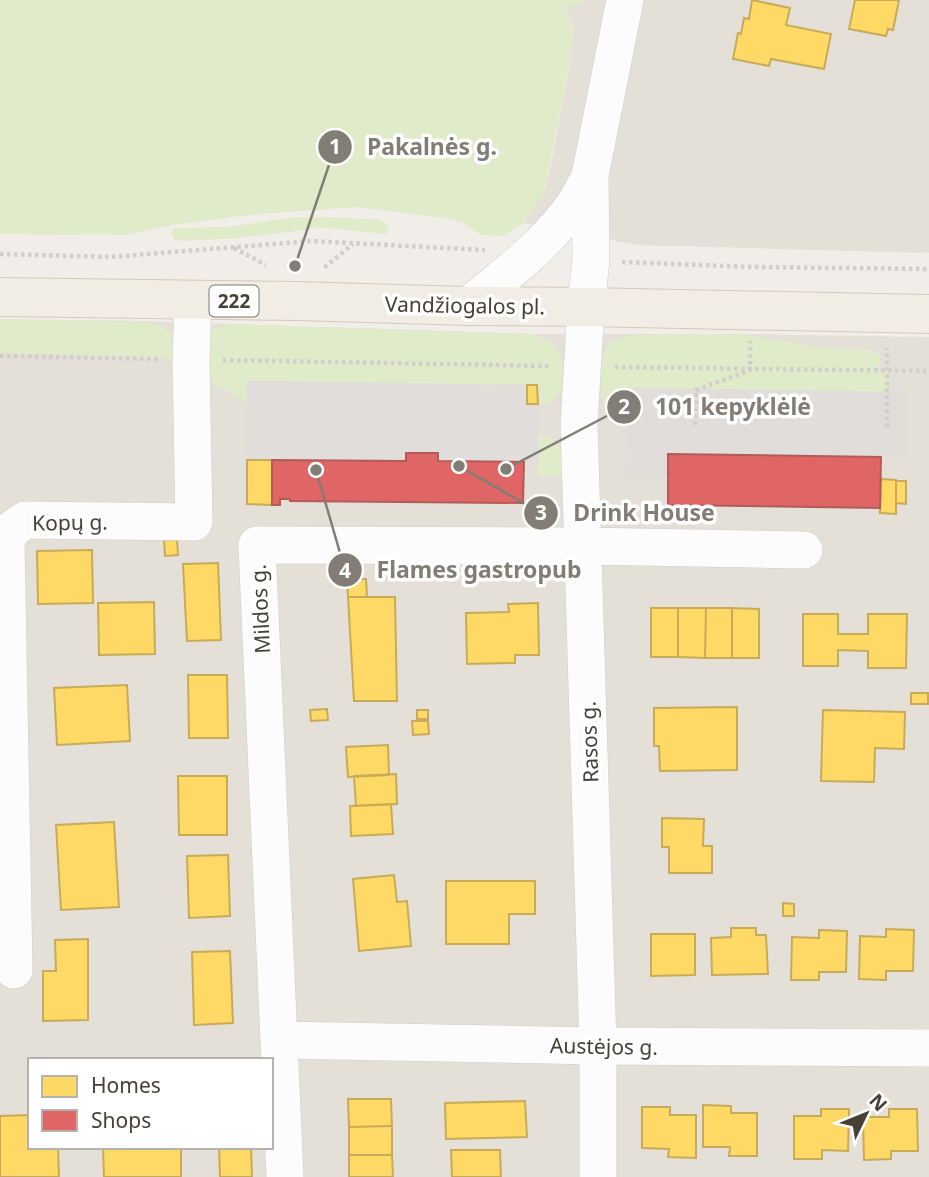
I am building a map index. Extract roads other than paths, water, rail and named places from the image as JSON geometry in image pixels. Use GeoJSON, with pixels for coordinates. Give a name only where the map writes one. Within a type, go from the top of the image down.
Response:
{"type":"FeatureCollection","features":[{"type":"Feature","properties":{"kind":"main road","name":"Vandžiogalos pl."},"geometry":{"type":"LineString","coordinates":[[0,297],[929,314]]}},
{"type":"Feature","properties":{"kind":"street"},"geometry":{"type":"LineString","coordinates":[[468,306],[533,252],[574,205],[590,176],[625,0]]}},
{"type":"Feature","properties":{"kind":"street","name":"Rasos g."},"geometry":{"type":"LineString","coordinates":[[590,176],[591,259],[579,424],[598,1046],[598,1177]]}},
{"type":"Feature","properties":{"kind":"street","name":"Kopų g."},"geometry":{"type":"LineString","coordinates":[[14,970],[6,542],[11,530],[25,520],[194,522],[192,301]]}},
{"type":"Feature","properties":{"kind":"street","name":"Mildos g."},"geometry":{"type":"LineString","coordinates":[[285,1177],[257,545],[804,550]]}},
{"type":"Feature","properties":{"kind":"street","name":"Austėjos g."},"geometry":{"type":"LineString","coordinates":[[280,1040],[929,1048]]}},
{"type":"Feature","properties":{"kind":"place","name":"Pakalnės g."},"geometry":{"type":"Point","coordinates":[295,266]}},
{"type":"Feature","properties":{"kind":"place","name":"Drink House"},"geometry":{"type":"Point","coordinates":[459,466]}},
{"type":"Feature","properties":{"kind":"place","name":"101 kepyklėlė"},"geometry":{"type":"Point","coordinates":[506,469]}},
{"type":"Feature","properties":{"kind":"place","name":"Flames gastropub"},"geometry":{"type":"Point","coordinates":[316,470]}}]}
